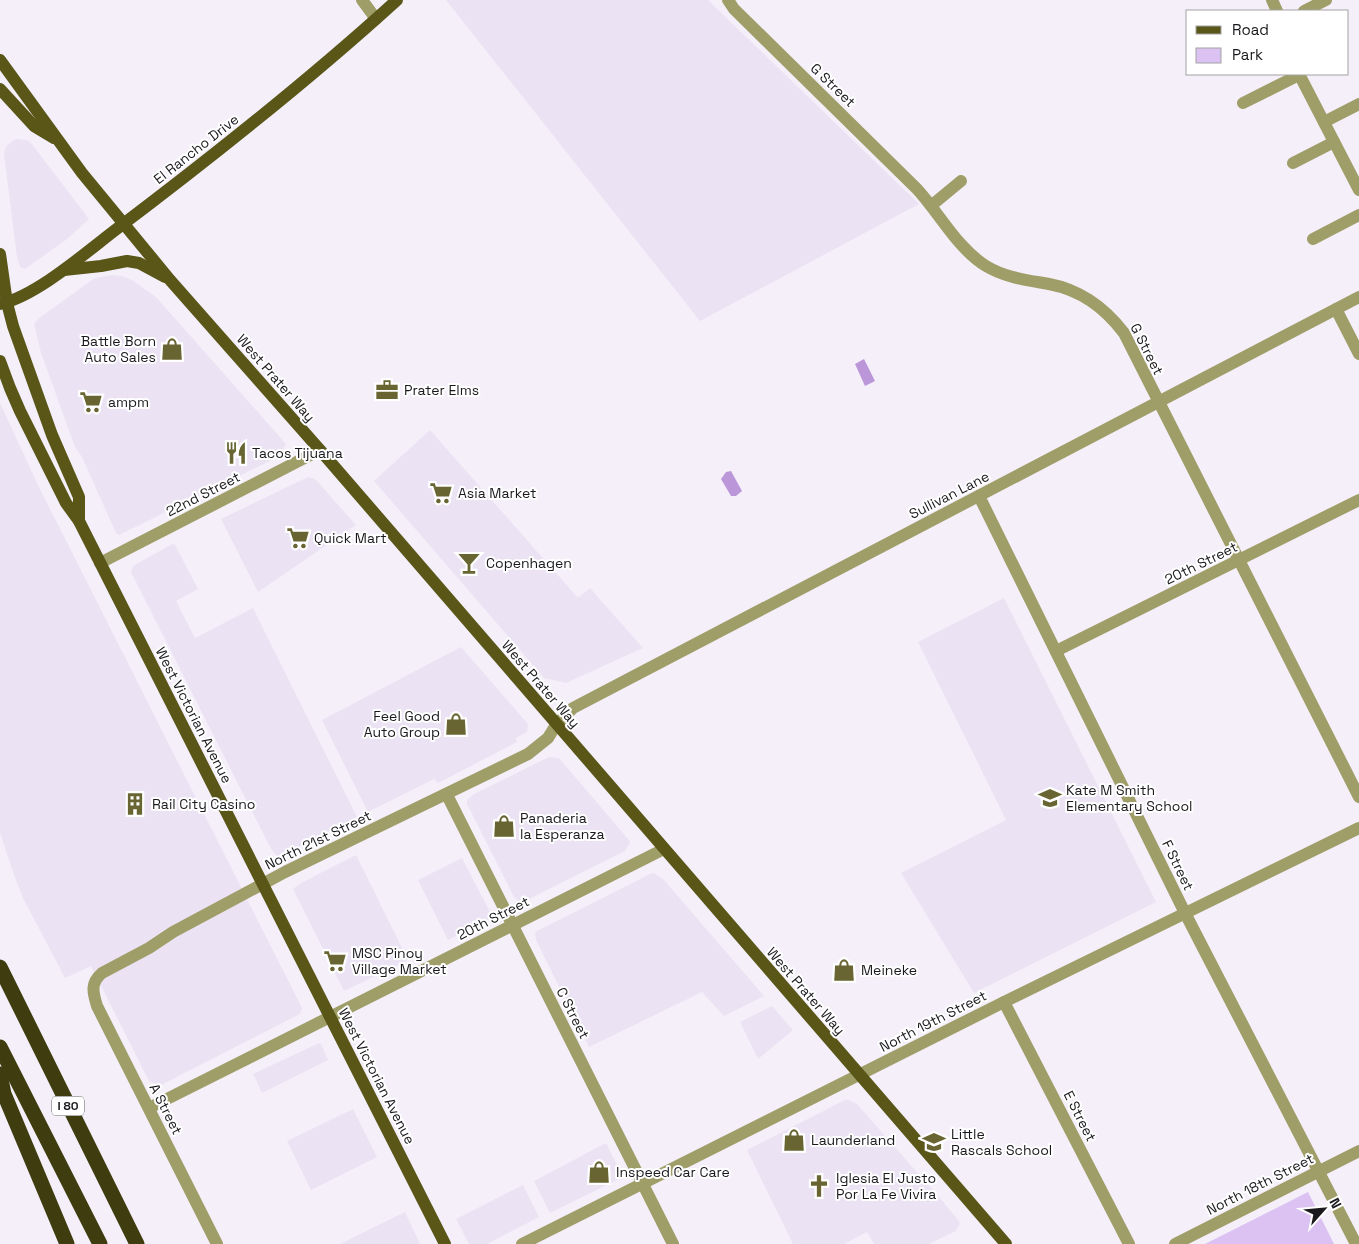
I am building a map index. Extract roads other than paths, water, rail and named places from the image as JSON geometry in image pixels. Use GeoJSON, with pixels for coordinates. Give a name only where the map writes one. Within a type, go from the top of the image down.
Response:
{"type":"FeatureCollection","features":[{"type":"Feature","properties":{"kind":"highway","name":"I 80"},"geometry":{"type":"LineString","coordinates":[[0,967],[137,1244]]}},
{"type":"Feature","properties":{"kind":"highway","name":"I 80"},"geometry":{"type":"LineString","coordinates":[[0,1047],[100,1244]]}},
{"type":"Feature","properties":{"kind":"highway"},"geometry":{"type":"LineString","coordinates":[[0,1074],[4,1094],[67,1244]]}},
{"type":"Feature","properties":{"kind":"main road","name":"El Rancho Drive"},"geometry":{"type":"LineString","coordinates":[[4,304],[24,296],[62,270],[258,120],[397,0]]}},
{"type":"Feature","properties":{"kind":"main road","name":"West Prater Way"},"geometry":{"type":"LineString","coordinates":[[0,60],[42,116],[58,141],[170,280],[320,450],[1006,1244]]}},
{"type":"Feature","properties":{"kind":"main road","name":"West Prater Way"},"geometry":{"type":"LineString","coordinates":[[0,89],[34,126],[58,141]]}},
{"type":"Feature","properties":{"kind":"main road","name":"West Victorian Avenue"},"geometry":{"type":"LineString","coordinates":[[0,254],[4,304],[44,413],[79,497],[79,521]]}},
{"type":"Feature","properties":{"kind":"main road"},"geometry":{"type":"LineString","coordinates":[[62,270],[127,261],[139,263],[170,280]]}},
{"type":"Feature","properties":{"kind":"main road","name":"West Victorian Avenue"},"geometry":{"type":"LineString","coordinates":[[0,361],[10,388],[66,503],[79,521],[445,1244]]}},
{"type":"Feature","properties":{"kind":"main road"},"geometry":{"type":"LineString","coordinates":[[0,377],[10,388]]}},
{"type":"Feature","properties":{"kind":"street"},"geometry":{"type":"LineString","coordinates":[[362,0],[376,19]]}},
{"type":"Feature","properties":{"kind":"street","name":"G Street"},"geometry":{"type":"LineString","coordinates":[[728,0],[734,9],[932,205],[970,253],[986,266],[1003,275],[1064,287],[1082,294],[1098,305],[1124,333],[1157,402],[1240,561],[1359,797]]}},
{"type":"Feature","properties":{"kind":"street"},"geometry":{"type":"LineString","coordinates":[[1306,10],[1326,0]]}},
{"type":"Feature","properties":{"kind":"street"},"geometry":{"type":"LineString","coordinates":[[1243,103],[1297,75]]}},
{"type":"Feature","properties":{"kind":"street"},"geometry":{"type":"LineString","coordinates":[[1300,75],[1359,190]]}},
{"type":"Feature","properties":{"kind":"street"},"geometry":{"type":"LineString","coordinates":[[1324,122],[1359,104]]}},
{"type":"Feature","properties":{"kind":"street"},"geometry":{"type":"LineString","coordinates":[[1293,164],[1334,142]]}},
{"type":"Feature","properties":{"kind":"street"},"geometry":{"type":"LineString","coordinates":[[932,205],[961,181]]}},
{"type":"Feature","properties":{"kind":"street"},"geometry":{"type":"LineString","coordinates":[[1313,239],[1359,215]]}},
{"type":"Feature","properties":{"kind":"street","name":"Sullivan Lane"},"geometry":{"type":"LineString","coordinates":[[556,725],[573,708],[1359,298]]}},
{"type":"Feature","properties":{"kind":"street"},"geometry":{"type":"LineString","coordinates":[[1336,309],[1359,354]]}},
{"type":"Feature","properties":{"kind":"street","name":"22nd Street"},"geometry":{"type":"LineString","coordinates":[[100,563],[320,450]]}},
{"type":"Feature","properties":{"kind":"street","name":"F Street"},"geometry":{"type":"LineString","coordinates":[[979,496],[1185,913],[1320,1171],[1356,1244]]}},
{"type":"Feature","properties":{"kind":"street","name":"20th Street"},"geometry":{"type":"LineString","coordinates":[[1056,651],[1240,561],[1359,500]]}},
{"type":"Feature","properties":{"kind":"street","name":"North 21st Street"},"geometry":{"type":"LineString","coordinates":[[93,985],[96,978],[102,973],[149,948],[173,932],[263,884],[528,754],[548,738],[556,725]]}},
{"type":"Feature","properties":{"kind":"street","name":"C Street"},"geometry":{"type":"LineString","coordinates":[[447,795],[673,1244]]}},
{"type":"Feature","properties":{"kind":"street","name":"North 19th Street"},"geometry":{"type":"LineString","coordinates":[[522,1244],[1004,1002],[1359,828]]}},
{"type":"Feature","properties":{"kind":"street","name":"20th Street"},"geometry":{"type":"LineString","coordinates":[[149,1108],[664,848]]}},
{"type":"Feature","properties":{"kind":"street","name":"A Street"},"geometry":{"type":"LineString","coordinates":[[93,985],[93,994],[97,1006],[217,1244]]}},
{"type":"Feature","properties":{"kind":"street","name":"E Street"},"geometry":{"type":"LineString","coordinates":[[1004,1002],[1129,1244]]}},
{"type":"Feature","properties":{"kind":"street","name":"North 18th Street"},"geometry":{"type":"LineString","coordinates":[[1175,1244],[1359,1151]]}},
{"type":"Feature","properties":{"kind":"place","name":"Battle Born Auto Sales"},"geometry":{"type":"Point","coordinates":[172,349]}},
{"type":"Feature","properties":{"kind":"place","name":"Prater Elms"},"geometry":{"type":"Point","coordinates":[387,390]}},
{"type":"Feature","properties":{"kind":"place","name":"ampm"},"geometry":{"type":"Point","coordinates":[91,402]}},
{"type":"Feature","properties":{"kind":"place","name":"Tacos Tijuana"},"geometry":{"type":"Point","coordinates":[236,453]}},
{"type":"Feature","properties":{"kind":"place","name":"Asia Market"},"geometry":{"type":"Point","coordinates":[441,493]}},
{"type":"Feature","properties":{"kind":"place","name":"Quick Mart"},"geometry":{"type":"Point","coordinates":[298,538]}},
{"type":"Feature","properties":{"kind":"place","name":"Copenhagen"},"geometry":{"type":"Point","coordinates":[469,563]}},
{"type":"Feature","properties":{"kind":"place","name":"Feel Good Auto Group"},"geometry":{"type":"Point","coordinates":[456,724]}},
{"type":"Feature","properties":{"kind":"place","name":"Kate M Smith Elementary School"},"geometry":{"type":"Point","coordinates":[1050,798]}},
{"type":"Feature","properties":{"kind":"place","name":"Rail City Casino"},"geometry":{"type":"Point","coordinates":[135,804]}},
{"type":"Feature","properties":{"kind":"place","name":"Panaderia la Esperanza"},"geometry":{"type":"Point","coordinates":[504,826]}},
{"type":"Feature","properties":{"kind":"place","name":"MSC Pinoy Village Market"},"geometry":{"type":"Point","coordinates":[335,961]}},
{"type":"Feature","properties":{"kind":"place","name":"Meineke"},"geometry":{"type":"Point","coordinates":[844,970]}},
{"type":"Feature","properties":{"kind":"place","name":"Launderland"},"geometry":{"type":"Point","coordinates":[794,1140]}},
{"type":"Feature","properties":{"kind":"place","name":"Little Rascals School"},"geometry":{"type":"Point","coordinates":[934,1142]}},
{"type":"Feature","properties":{"kind":"place","name":"Inspeed Car Care"},"geometry":{"type":"Point","coordinates":[599,1172]}},
{"type":"Feature","properties":{"kind":"place","name":"Iglesia El Justo Por La Fe Vivira"},"geometry":{"type":"Point","coordinates":[819,1186]}}]}
